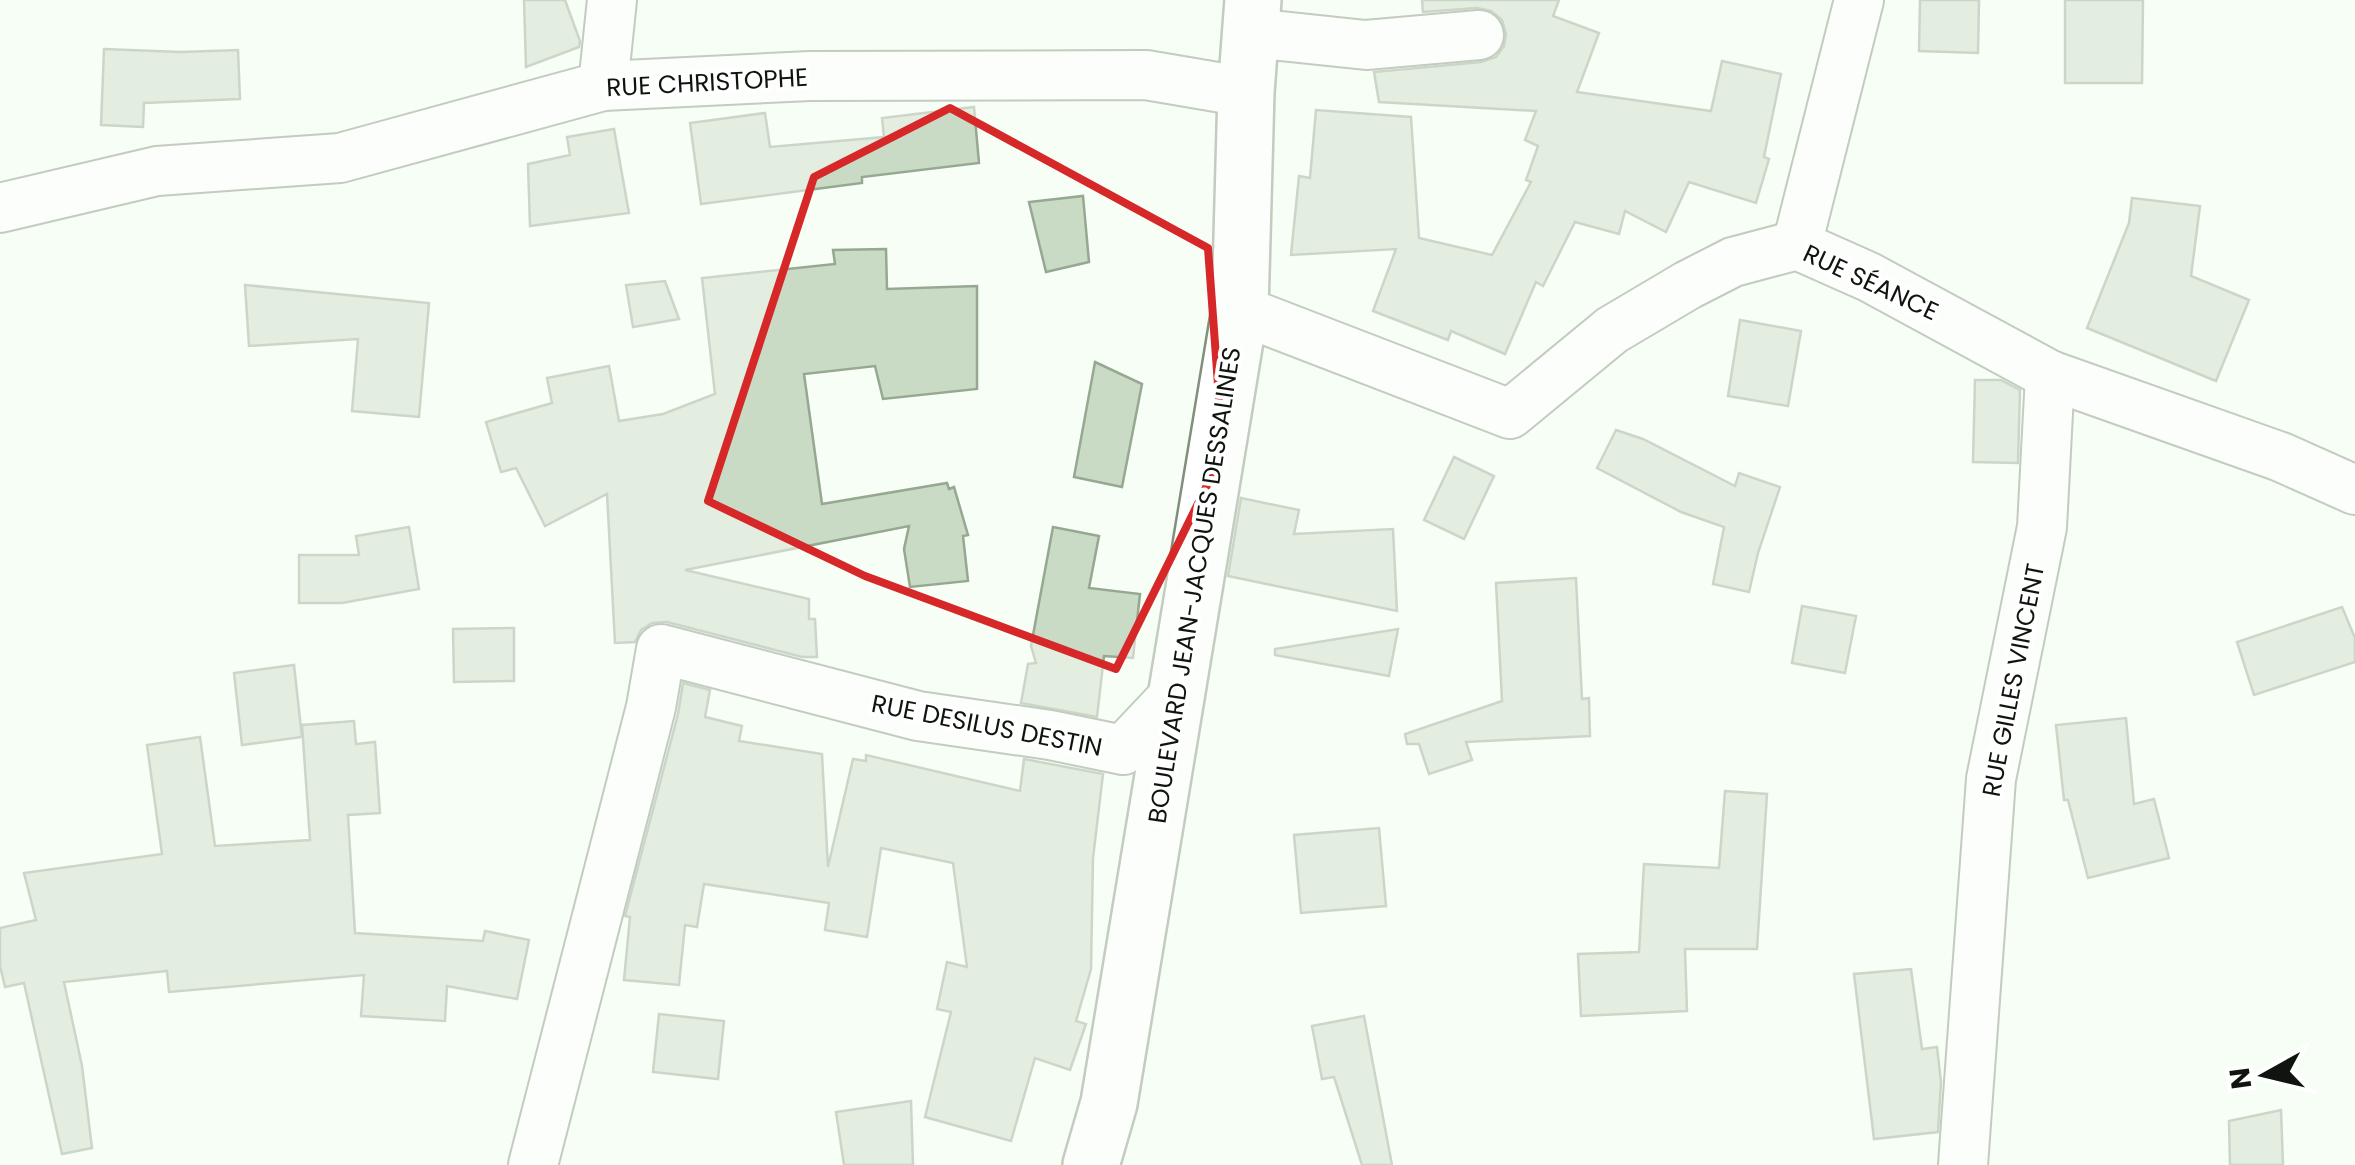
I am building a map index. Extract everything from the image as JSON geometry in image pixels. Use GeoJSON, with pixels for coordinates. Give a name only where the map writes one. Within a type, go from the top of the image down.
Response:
{"type":"FeatureCollection","features":[{"type":"Feature","properties":{"kind":"street"},"geometry":{"type":"LineString","coordinates":[[603,86],[612,0]]}},
{"type":"Feature","properties":{"kind":"street"},"geometry":{"type":"LineString","coordinates":[[1797,245],[1859,0]]}},
{"type":"Feature","properties":{"kind":"street"},"geometry":{"type":"LineString","coordinates":[[1252,16],[1366,44],[1479,35]]}},
{"type":"Feature","properties":{"kind":"street","name":"BOULEVARD JEAN-JACQUES DESSALINES"},"geometry":{"type":"LineString","coordinates":[[1091,1165],[1109,1103],[1240,310],[1252,16]]}},
{"type":"Feature","properties":{"kind":"street","name":"RUE CHRISTOPHE"},"geometry":{"type":"LineString","coordinates":[[0,208],[157,171],[340,158],[603,86],[810,76],[1146,75],[1246,92]]}},
{"type":"Feature","properties":{"kind":"street","name":"RUE SÉANCE"},"geometry":{"type":"LineString","coordinates":[[1240,310],[1510,414],[1612,330],[1688,285],[1733,262],[1797,245],[1869,277],[2050,374],[2280,458],[2355,490]]}},
{"type":"Feature","properties":{"kind":"street","name":"RUE GILLES VINCENT"},"geometry":{"type":"LineString","coordinates":[[1963,1165],[1991,779],[2042,527],[2050,374]]}},
{"type":"Feature","properties":{"kind":"street","name":"RUE DESILUS DESTIN"},"geometry":{"type":"LineString","coordinates":[[533,1165],[651,707],[662,649],[918,716],[1123,750],[1175,695]]}},
{"type":"Feature","properties":{"kind":"highlighted area"},"geometry":{"type":"Polygon","coordinates":[[[950,108],[1208,248],[1223,453],[1116,669],[865,576],[708,501],[814,177],[950,108]]]}},
{"type":"Feature","properties":{"kind":"building"},"geometry":{"type":"Polygon","coordinates":[[[524,0],[565,0],[579,47],[526,67],[524,0]]]}},
{"type":"Feature","properties":{"kind":"building"},"geometry":{"type":"Polygon","coordinates":[[[1422,0],[1559,0],[1553,16],[1599,33],[1577,92],[1711,111],[1722,61],[1781,74],[1764,157],[1769,159],[1756,203],[1689,182],[1666,232],[1625,211],[1619,234],[1575,222],[1543,286],[1536,282],[1505,354],[1451,331],[1448,340],[1373,311],[1396,249],[1291,255],[1299,176],[1310,178],[1316,110],[1411,117],[1419,238],[1492,255],[1531,182],[1526,180],[1538,146],[1525,140],[1536,111],[1379,102],[1374,72],[1481,62],[1496,57],[1504,46],[1502,20],[1491,11],[1477,8],[1423,12],[1422,0]]]}},
{"type":"Feature","properties":{"kind":"building"},"geometry":{"type":"Polygon","coordinates":[[[1920,0],[1979,0],[1978,53],[1919,51],[1920,0]]]}},
{"type":"Feature","properties":{"kind":"building"},"geometry":{"type":"Polygon","coordinates":[[[2065,0],[2143,0],[2142,83],[2065,83],[2065,0]]]}},
{"type":"Feature","properties":{"kind":"building"},"geometry":{"type":"Polygon","coordinates":[[[104,49],[238,50],[240,99],[144,103],[143,127],[101,125],[104,49]]]}},
{"type":"Feature","properties":{"kind":"building"},"geometry":{"type":"Polygon","coordinates":[[[974,107],[979,163],[862,177],[862,183],[701,204],[690,123],[765,113],[770,147],[884,137],[882,118],[974,107]]]}},
{"type":"Feature","properties":{"kind":"building"},"geometry":{"type":"Polygon","coordinates":[[[614,129],[629,213],[530,226],[528,164],[570,155],[567,137],[614,129]]]}},
{"type":"Feature","properties":{"kind":"building"},"geometry":{"type":"Polygon","coordinates":[[[1083,196],[1089,262],[1046,272],[1029,202],[1083,196]]]}},
{"type":"Feature","properties":{"kind":"building"},"geometry":{"type":"Polygon","coordinates":[[[2132,198],[2200,206],[2191,276],[2249,300],[2216,381],[2087,328],[2129,223],[2132,198]]]}},
{"type":"Feature","properties":{"kind":"building"},"geometry":{"type":"Polygon","coordinates":[[[886,249],[887,289],[977,286],[977,389],[883,399],[875,366],[804,374],[822,504],[947,483],[949,489],[954,487],[968,535],[963,536],[968,581],[910,587],[904,549],[909,526],[685,570],[809,599],[809,619],[815,619],[817,657],[802,657],[667,622],[652,623],[641,630],[635,642],[615,643],[607,494],[545,526],[516,468],[501,472],[486,422],[552,403],[547,378],[609,366],[619,421],[663,414],[715,394],[702,278],[835,264],[833,250],[886,249]]]}},
{"type":"Feature","properties":{"kind":"building"},"geometry":{"type":"Polygon","coordinates":[[[665,281],[679,319],[633,327],[626,285],[665,281]]]}},
{"type":"Feature","properties":{"kind":"building"},"geometry":{"type":"Polygon","coordinates":[[[245,285],[429,303],[419,417],[352,411],[358,339],[249,346],[245,285]]]}},
{"type":"Feature","properties":{"kind":"building"},"geometry":{"type":"Polygon","coordinates":[[[1740,320],[1801,331],[1788,406],[1728,396],[1740,320]]]}},
{"type":"Feature","properties":{"kind":"building"},"geometry":{"type":"Polygon","coordinates":[[[1095,362],[1142,384],[1122,487],[1074,477],[1095,362]]]}},
{"type":"Feature","properties":{"kind":"building"},"geometry":{"type":"Polygon","coordinates":[[[1975,380],[2001,380],[2020,390],[2018,463],[1973,462],[1975,380]]]}},
{"type":"Feature","properties":{"kind":"building"},"geometry":{"type":"Polygon","coordinates":[[[1616,430],[1643,439],[1735,486],[1739,473],[1780,487],[1749,592],[1713,584],[1724,527],[1681,512],[1597,468],[1616,430]]]}},
{"type":"Feature","properties":{"kind":"building"},"geometry":{"type":"Polygon","coordinates":[[[1454,457],[1494,476],[1464,539],[1424,520],[1454,457]]]}},
{"type":"Feature","properties":{"kind":"building"},"geometry":{"type":"Polygon","coordinates":[[[1241,498],[1299,510],[1294,534],[1393,529],[1397,611],[1228,576],[1241,498]]]}},
{"type":"Feature","properties":{"kind":"building"},"geometry":{"type":"Polygon","coordinates":[[[409,527],[419,589],[342,603],[299,603],[299,555],[359,555],[356,536],[409,527]]]}},
{"type":"Feature","properties":{"kind":"building"},"geometry":{"type":"Polygon","coordinates":[[[1053,527],[1099,536],[1089,588],[1140,594],[1133,658],[1104,656],[1097,717],[1021,703],[1028,664],[1036,663],[1031,646],[1053,527]]]}},
{"type":"Feature","properties":{"kind":"building"},"geometry":{"type":"Polygon","coordinates":[[[1576,578],[1582,699],[1589,698],[1590,736],[1466,742],[1472,760],[1429,774],[1419,744],[1407,744],[1405,734],[1502,701],[1496,583],[1576,578]]]}},
{"type":"Feature","properties":{"kind":"building"},"geometry":{"type":"Polygon","coordinates":[[[1802,606],[1856,616],[1845,673],[1792,663],[1802,606]]]}},
{"type":"Feature","properties":{"kind":"building"},"geometry":{"type":"Polygon","coordinates":[[[2342,607],[2355,638],[2355,662],[2254,695],[2237,642],[2342,607]]]}},
{"type":"Feature","properties":{"kind":"building"},"geometry":{"type":"Polygon","coordinates":[[[514,628],[514,681],[454,682],[453,629],[514,628]]]}},
{"type":"Feature","properties":{"kind":"building"},"geometry":{"type":"Polygon","coordinates":[[[1398,629],[1389,676],[1275,655],[1275,649],[1398,629]]]}},
{"type":"Feature","properties":{"kind":"building"},"geometry":{"type":"Polygon","coordinates":[[[294,665],[302,737],[242,745],[234,673],[294,665]]]}},
{"type":"Feature","properties":{"kind":"building"},"geometry":{"type":"Polygon","coordinates":[[[683,683],[710,690],[705,717],[742,726],[739,741],[822,754],[828,867],[853,759],[866,761],[866,755],[1020,791],[1024,759],[1103,774],[1093,858],[1091,969],[1076,1021],[1086,1024],[1070,1070],[1035,1058],[1011,1141],[925,1117],[951,1012],[937,1009],[947,962],[967,967],[953,863],[881,848],[867,937],[825,930],[829,903],[704,884],[697,927],[685,925],[679,985],[624,980],[630,917],[625,916],[683,683]]]}},
{"type":"Feature","properties":{"kind":"building"},"geometry":{"type":"Polygon","coordinates":[[[2126,718],[2134,804],[2154,799],[2169,858],[2088,878],[2068,800],[2064,800],[2056,725],[2126,718]]]}},
{"type":"Feature","properties":{"kind":"building"},"geometry":{"type":"Polygon","coordinates":[[[354,721],[356,744],[375,742],[380,813],[348,815],[355,933],[483,941],[485,931],[529,940],[517,999],[447,986],[445,1021],[361,1016],[364,975],[169,992],[167,971],[64,982],[82,1066],[92,1148],[62,1154],[24,983],[5,987],[0,966],[0,928],[36,920],[24,873],[162,854],[147,745],[200,737],[215,846],[310,840],[302,725],[354,721]]]}},
{"type":"Feature","properties":{"kind":"building"},"geometry":{"type":"Polygon","coordinates":[[[1725,791],[1767,794],[1757,949],[1685,949],[1687,1011],[1581,1016],[1578,954],[1639,952],[1644,864],[1719,868],[1725,791]]]}},
{"type":"Feature","properties":{"kind":"building"},"geometry":{"type":"Polygon","coordinates":[[[1379,828],[1386,906],[1301,913],[1294,835],[1379,828]]]}},
{"type":"Feature","properties":{"kind":"building"},"geometry":{"type":"Polygon","coordinates":[[[1911,969],[1922,1049],[1937,1047],[1941,1082],[1938,1132],[1874,1139],[1854,974],[1911,969]]]}},
{"type":"Feature","properties":{"kind":"building"},"geometry":{"type":"Polygon","coordinates":[[[659,1014],[724,1021],[718,1079],[653,1072],[659,1014]]]}},
{"type":"Feature","properties":{"kind":"building"},"geometry":{"type":"Polygon","coordinates":[[[1364,1016],[1392,1165],[1362,1165],[1334,1077],[1322,1079],[1312,1026],[1364,1016]]]}},
{"type":"Feature","properties":{"kind":"building"},"geometry":{"type":"Polygon","coordinates":[[[911,1101],[913,1165],[844,1165],[836,1112],[911,1101]]]}},
{"type":"Feature","properties":{"kind":"building"},"geometry":{"type":"Polygon","coordinates":[[[2281,1110],[2283,1165],[2230,1165],[2229,1121],[2281,1110]]]}}]}
